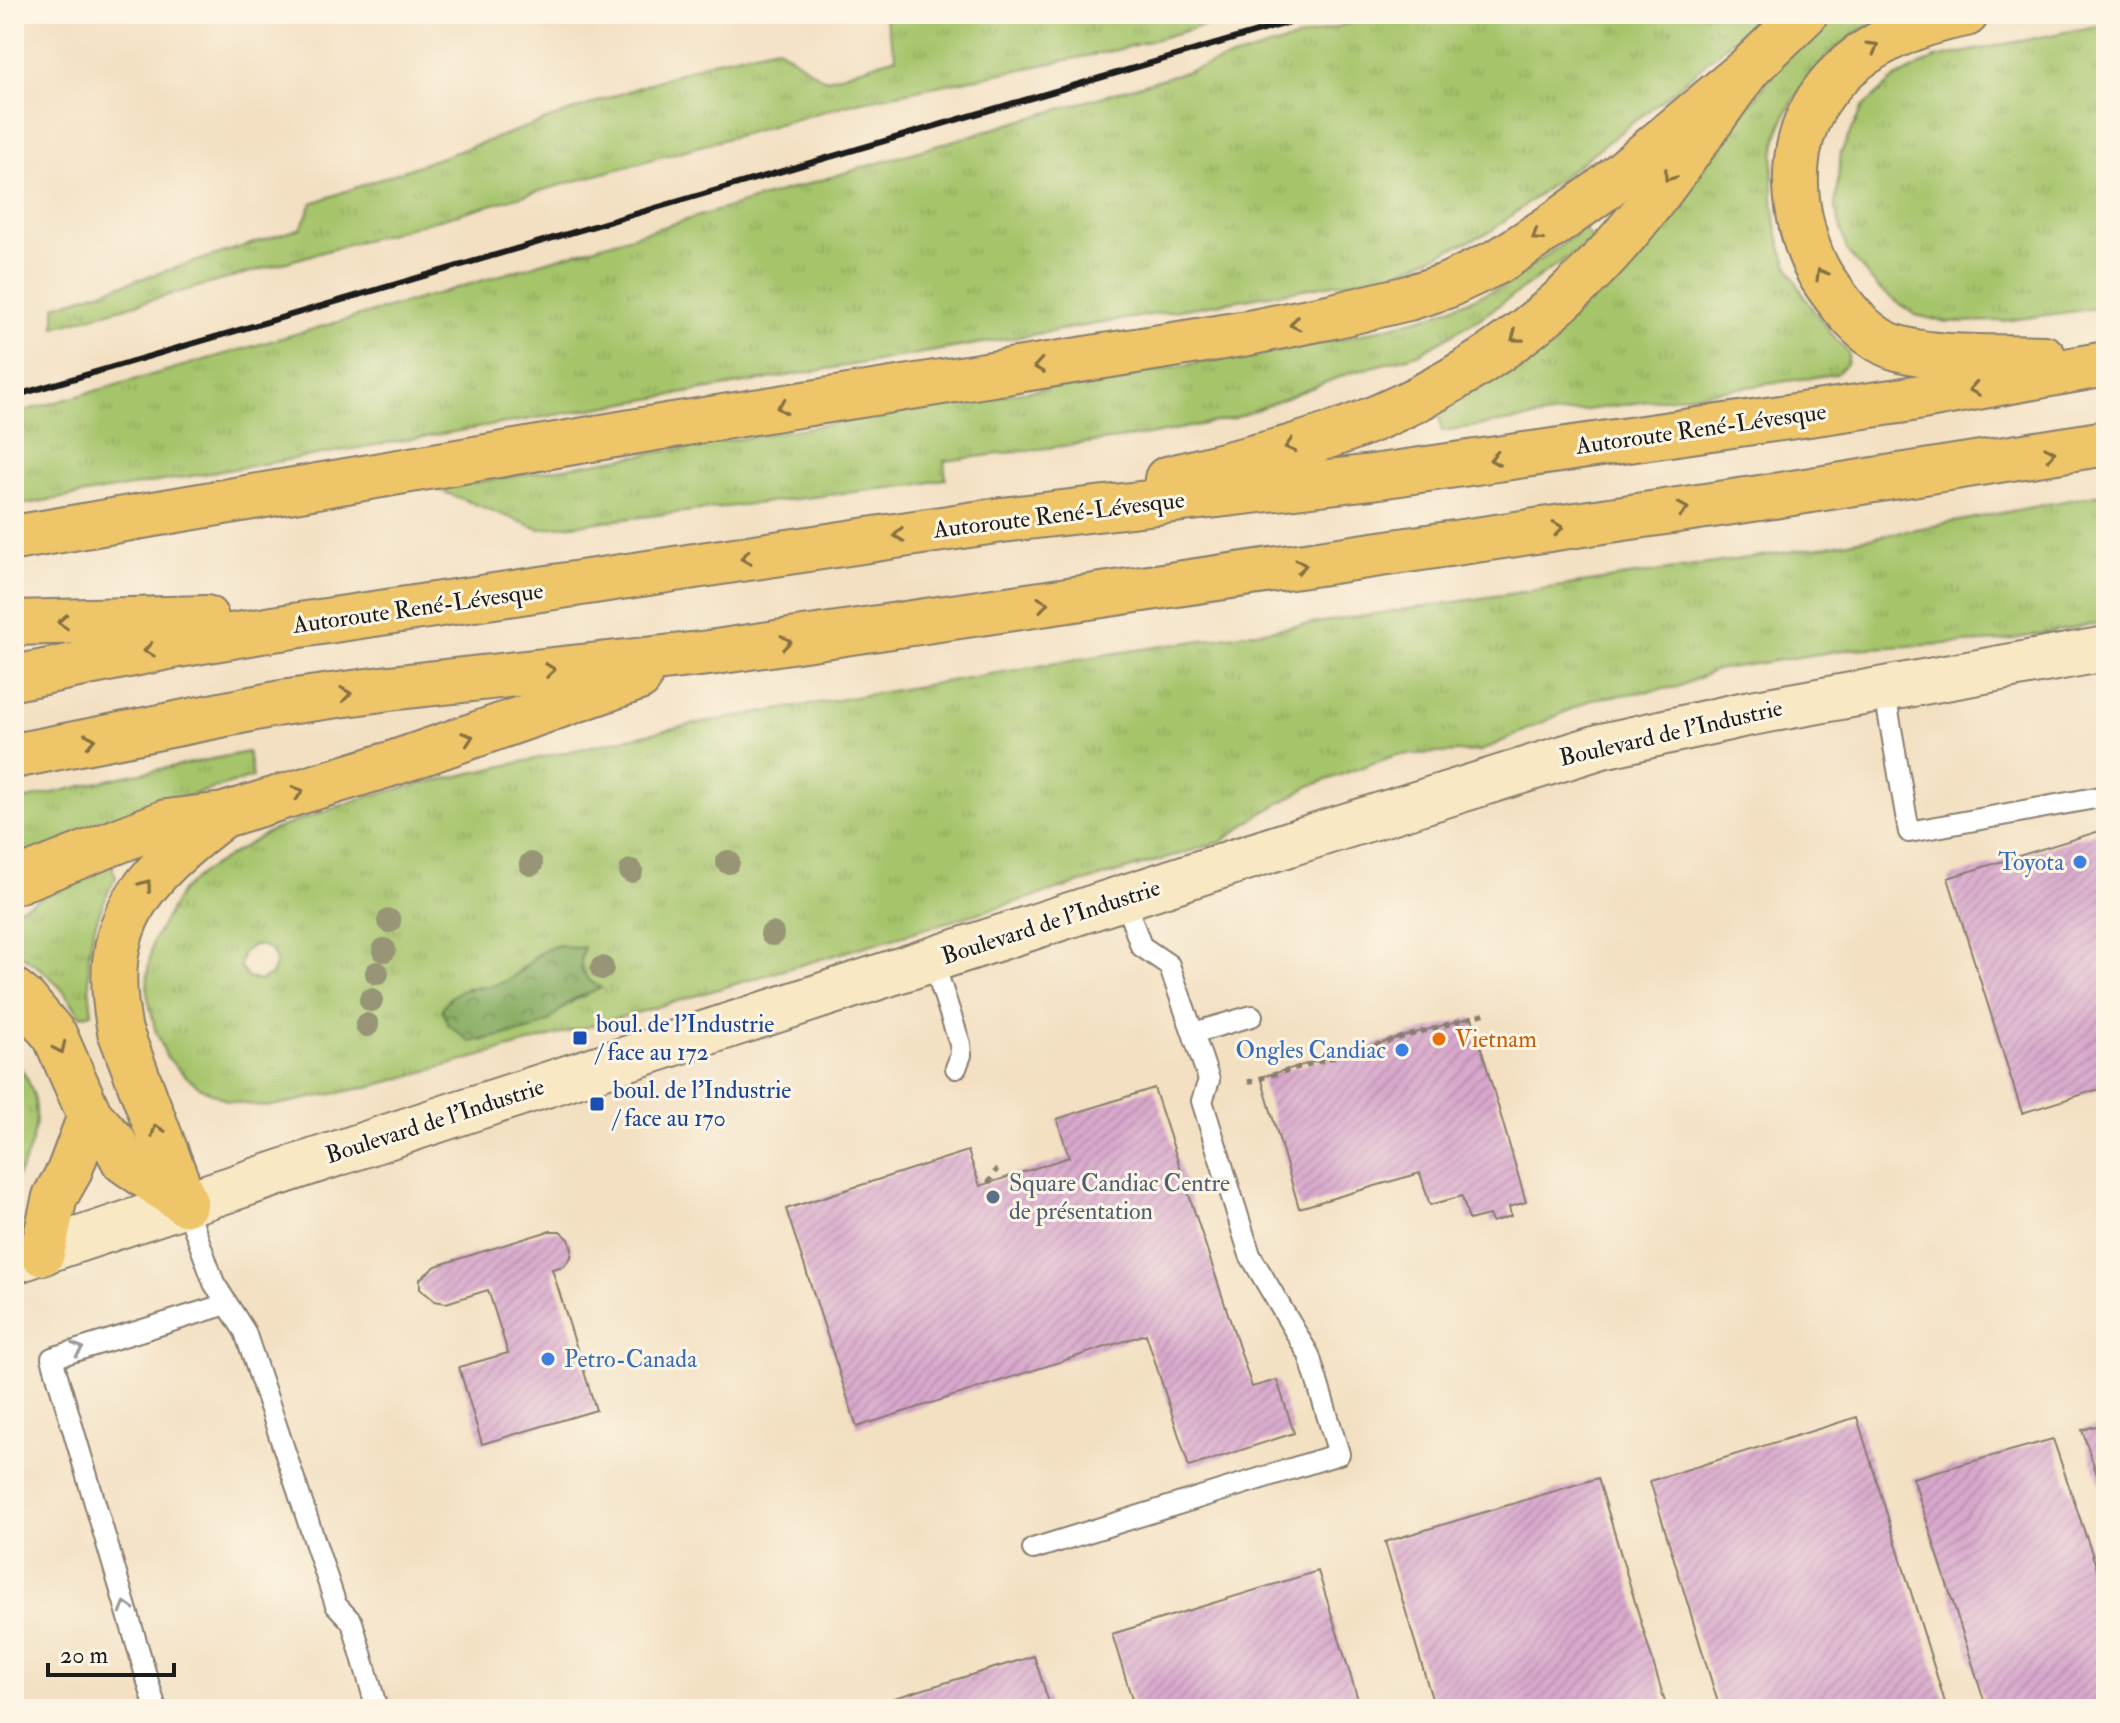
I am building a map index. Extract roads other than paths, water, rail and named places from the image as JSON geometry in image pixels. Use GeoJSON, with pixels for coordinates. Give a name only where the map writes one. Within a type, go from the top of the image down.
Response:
{"type":"FeatureCollection","features":[{"type":"Feature","properties":{"kind":"main road"},"geometry":{"type":"LineString","coordinates":[[14,538],[661,427],[1248,333],[1394,301],[1446,286],[1471,276],[1537,236],[1601,191],[1749,68],[1805,14]]}},
{"type":"Feature","properties":{"kind":"main road"},"geometry":{"type":"LineString","coordinates":[[1966,14],[1923,24],[1869,48],[1849,63],[1816,105],[1798,155],[1796,178],[1797,204],[1810,255],[1821,277],[1854,318],[1877,338],[1897,348],[1941,354],[2106,362]]}},
{"type":"Feature","properties":{"kind":"main road"},"geometry":{"type":"LineString","coordinates":[[1002,520],[1329,435],[1393,410],[1472,368],[1558,303],[1607,255],[1749,68]]}},
{"type":"Feature","properties":{"kind":"main road","name":"Autoroute René-Lévesque"},"geometry":{"type":"LineString","coordinates":[[14,678],[178,645],[392,612],[1002,520],[1372,477],[1899,401],[2106,362]]}},
{"type":"Feature","properties":{"kind":"main road"},"geometry":{"type":"LineString","coordinates":[[14,756],[281,703],[709,653],[2106,443]]}},
{"type":"Feature","properties":{"kind":"main road"},"geometry":{"type":"LineString","coordinates":[[14,623],[392,612]]}},
{"type":"Feature","properties":{"kind":"main road"},"geometry":{"type":"LineString","coordinates":[[14,882],[166,822],[224,815],[394,763],[709,653]]}},
{"type":"Feature","properties":{"kind":"main road"},"geometry":{"type":"LineString","coordinates":[[185,1203],[120,1031],[113,969],[120,935],[142,887],[177,851],[224,815]]}},
{"type":"Feature","properties":{"kind":"main road"},"geometry":{"type":"LineString","coordinates":[[14,991],[55,1036],[90,1116],[114,1142],[124,1161],[185,1203]]}},
{"type":"Feature","properties":{"kind":"main road"},"geometry":{"type":"LineString","coordinates":[[28,1257],[69,1172],[90,1116]]}},
{"type":"Feature","properties":{"kind":"street","name":"Boulevard de l'Industrie"},"geometry":{"type":"LineString","coordinates":[[28,1257],[185,1203],[1124,898],[1602,746],[1716,720],[2106,649]]}},
{"type":"Feature","properties":{"kind":"lane"},"geometry":{"type":"LineString","coordinates":[[1884,688],[1909,832],[2106,796]]}},
{"type":"Feature","properties":{"kind":"lane"},"geometry":{"type":"LineString","coordinates":[[1033,1549],[1339,1454],[1309,1355],[1250,1255],[1202,1101],[1209,1080],[1169,965],[1141,946],[1124,898]]}},
{"type":"Feature","properties":{"kind":"lane"},"geometry":{"type":"LineString","coordinates":[[933,961],[960,1044],[961,1055],[956,1068]]}},
{"type":"Feature","properties":{"kind":"lane"},"geometry":{"type":"LineString","coordinates":[[1193,1033],[1252,1016]]}},
{"type":"Feature","properties":{"kind":"lane"},"geometry":{"type":"LineString","coordinates":[[185,1203],[214,1283],[245,1332],[336,1605],[352,1622],[377,1709]]}},
{"type":"Feature","properties":{"kind":"lane"},"geometry":{"type":"LineString","coordinates":[[156,1709],[52,1358],[227,1304]]}},
{"type":"Feature","properties":{"kind":"railway"},"geometry":{"type":"LineString","coordinates":[[14,396],[1318,14]]}},
{"type":"Feature","properties":{"kind":"place","name":"Toyota"},"geometry":{"type":"Point","coordinates":[2080,862]}},
{"type":"Feature","properties":{"kind":"place","name":"boul. de l'Industrie / face au 172"},"geometry":{"type":"Point","coordinates":[580,1038]}},
{"type":"Feature","properties":{"kind":"place","name":"Vietnam"},"geometry":{"type":"Point","coordinates":[1439,1039]}},
{"type":"Feature","properties":{"kind":"place","name":"Ongles Candiac"},"geometry":{"type":"Point","coordinates":[1402,1050]}},
{"type":"Feature","properties":{"kind":"place","name":"boul. de l'Industrie / face au 170"},"geometry":{"type":"Point","coordinates":[597,1104]}},
{"type":"Feature","properties":{"kind":"place","name":"Square Candiac Centre de présentation"},"geometry":{"type":"Point","coordinates":[993,1197]}},
{"type":"Feature","properties":{"kind":"place","name":"Petro-Canada"},"geometry":{"type":"Point","coordinates":[548,1359]}}]}
